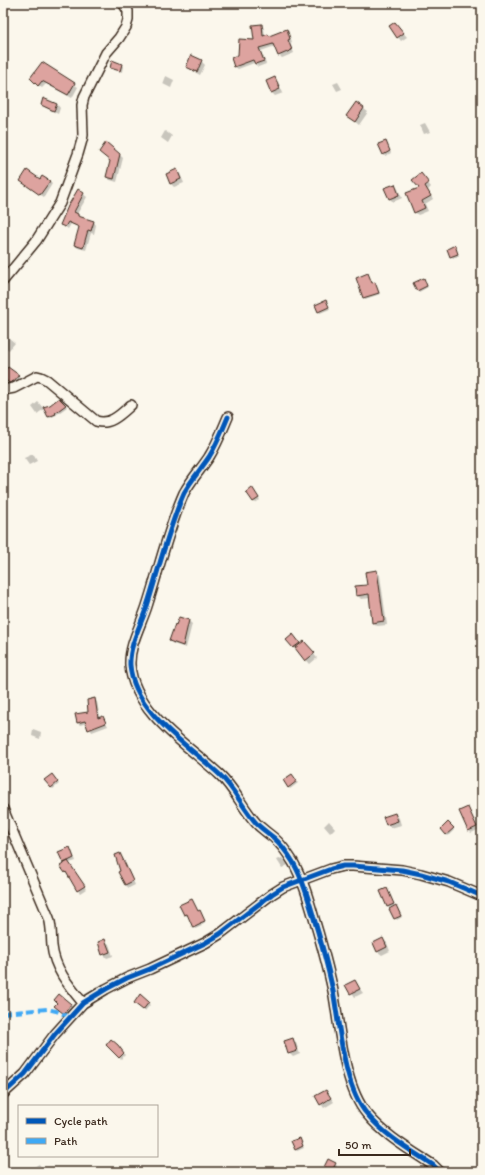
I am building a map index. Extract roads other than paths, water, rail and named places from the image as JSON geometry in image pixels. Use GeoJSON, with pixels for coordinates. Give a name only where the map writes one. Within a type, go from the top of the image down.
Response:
{"type":"FeatureCollection","features":[{"type":"Feature","properties":{"kind":"street"},"geometry":{"type":"LineString","coordinates":[[3,281],[36,241],[60,203],[69,181],[82,140],[82,105],[84,97],[106,53],[120,38],[126,27],[128,11],[123,3]]}},
{"type":"Feature","properties":{"kind":"street"},"geometry":{"type":"LineString","coordinates":[[3,390],[14,388],[36,376],[41,376],[96,421],[101,423],[113,420],[131,405]]}},
{"type":"Feature","properties":{"kind":"street"},"geometry":{"type":"LineString","coordinates":[[228,417],[219,440],[210,456],[186,490],[178,507],[131,651],[130,668],[135,687],[148,708],[168,731],[221,776],[257,824],[276,839],[292,860],[302,880],[328,968],[334,995],[345,1064],[355,1094],[365,1112],[378,1126],[440,1172]]}},
{"type":"Feature","properties":{"kind":"street"},"geometry":{"type":"LineString","coordinates":[[3,808],[49,918],[52,927],[52,945],[57,966],[83,1003]]}},
{"type":"Feature","properties":{"kind":"street"},"geometry":{"type":"LineString","coordinates":[[3,1094],[25,1074],[55,1034],[83,1003],[127,978],[150,969],[205,943],[220,934],[283,887],[343,866],[375,868],[421,874],[448,882],[482,896]]}}]}
